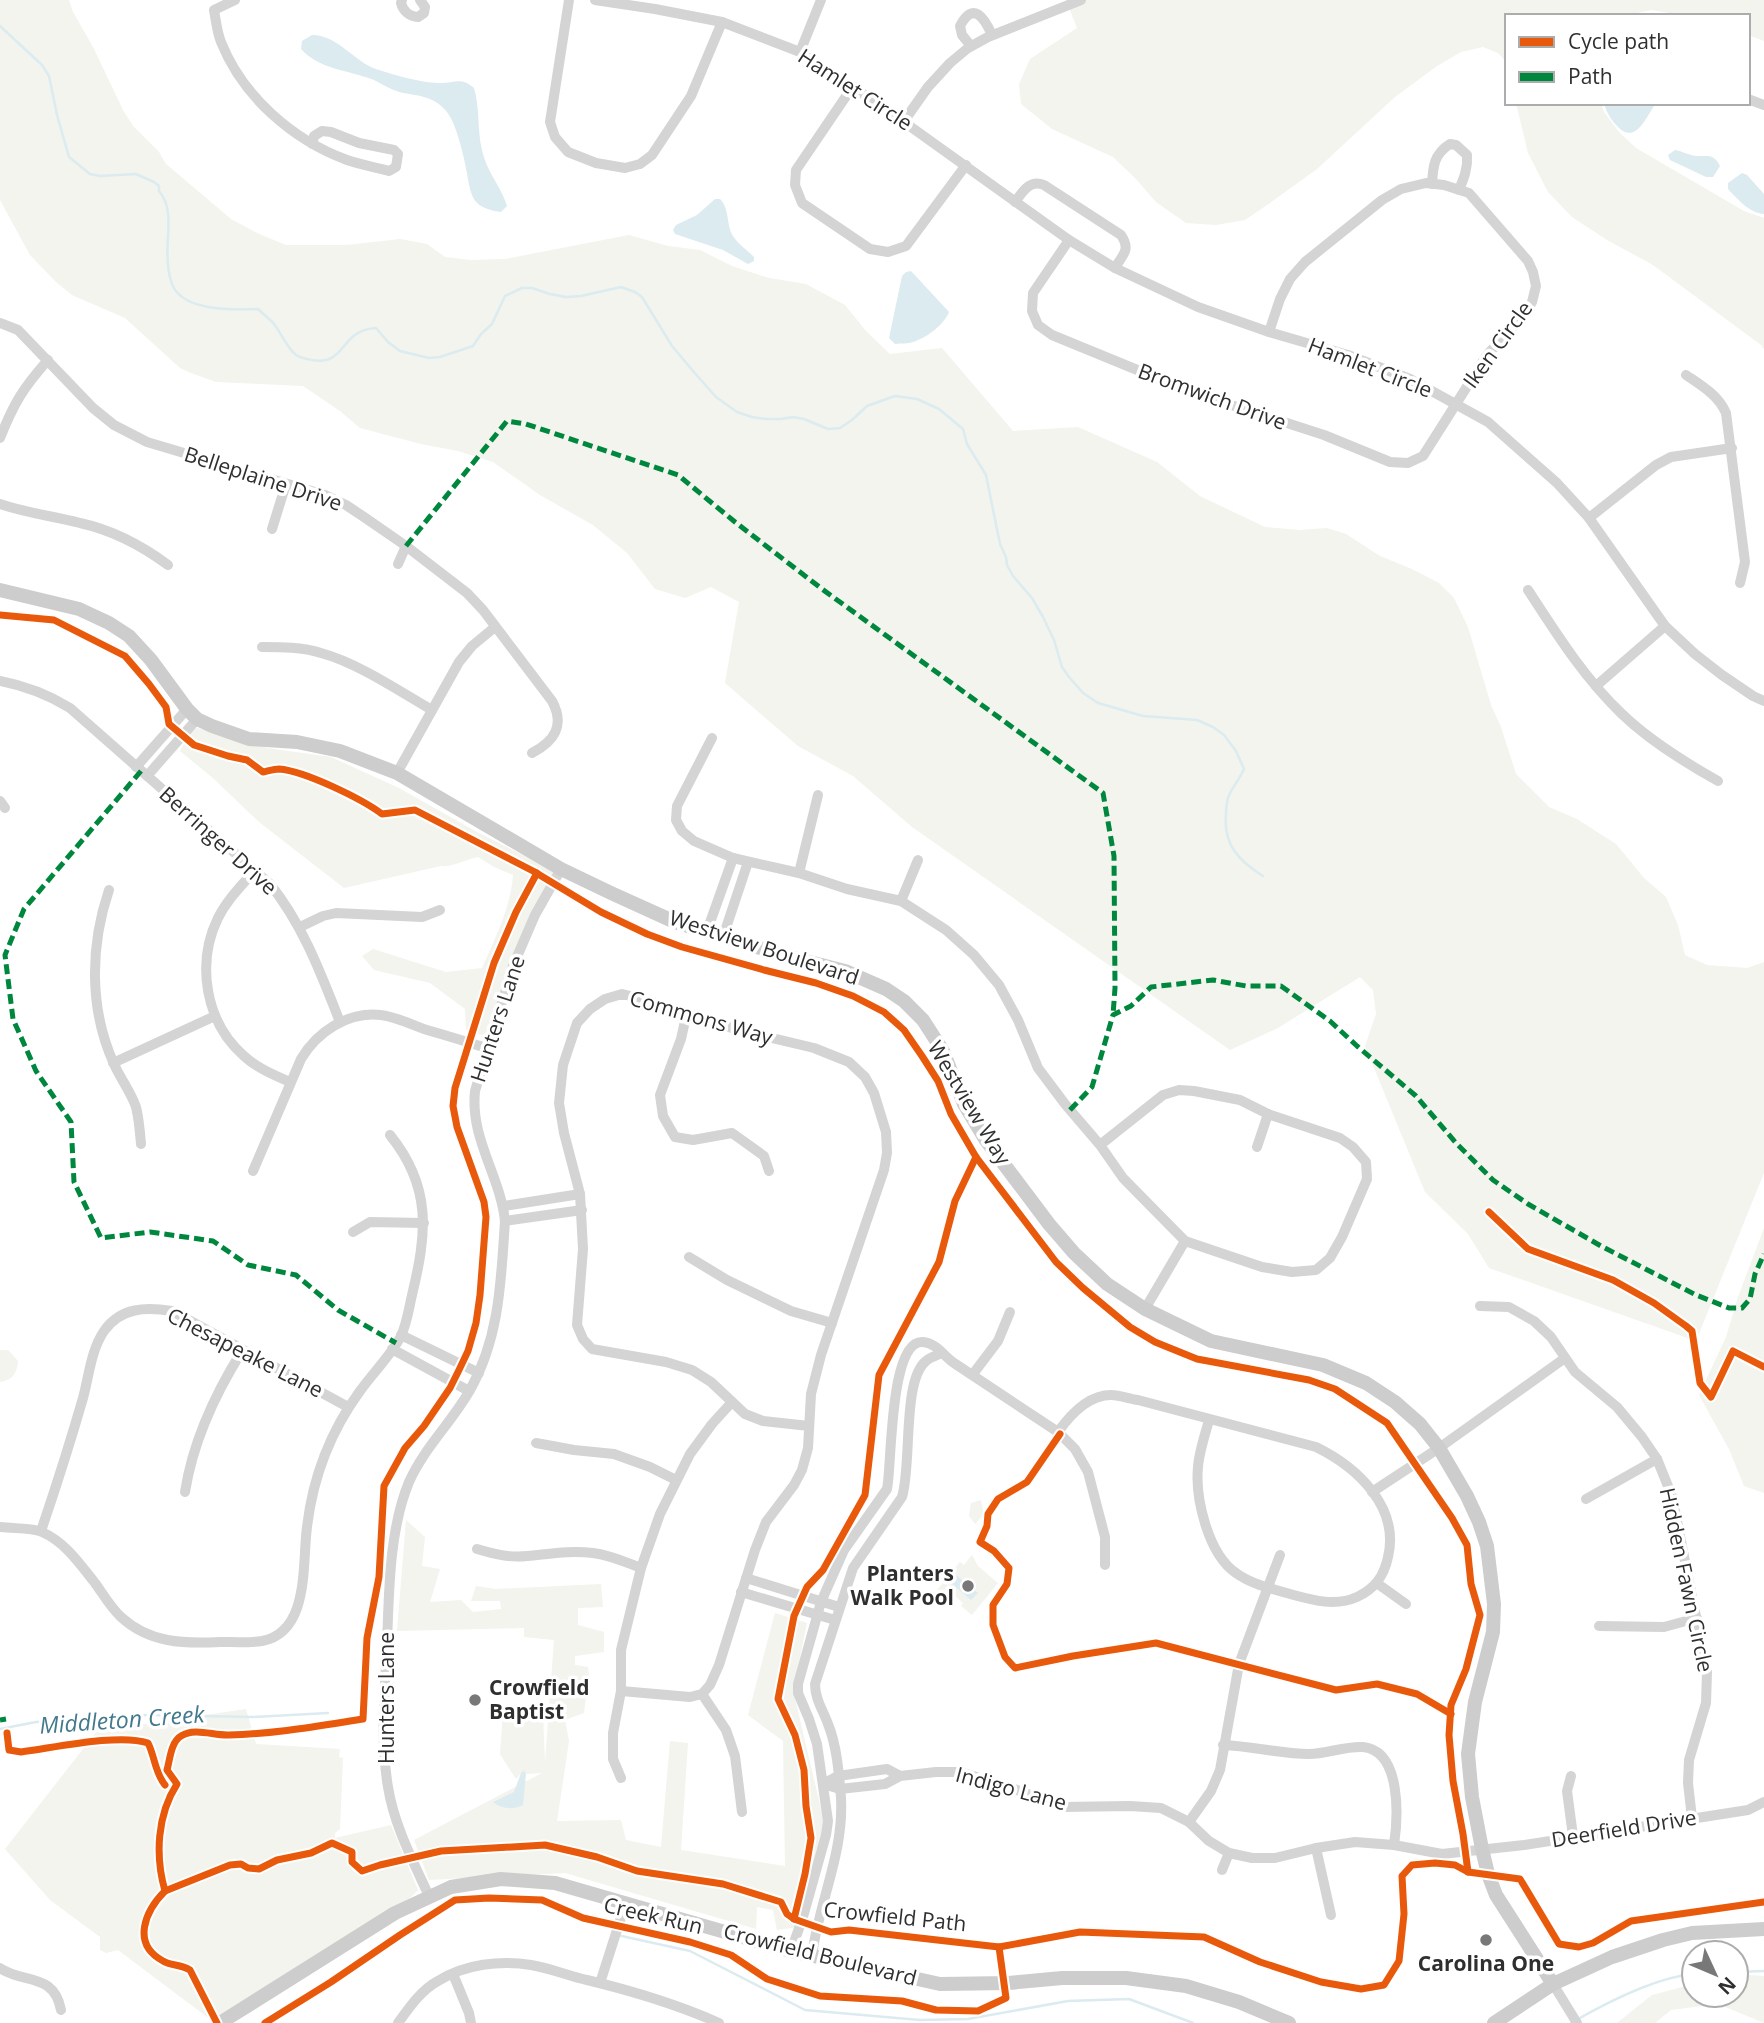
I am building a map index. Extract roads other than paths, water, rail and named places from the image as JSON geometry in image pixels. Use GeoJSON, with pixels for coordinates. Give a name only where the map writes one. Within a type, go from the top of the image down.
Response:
{"type":"FeatureCollection","features":[{"type":"Feature","properties":{"kind":"street"},"geometry":{"type":"LineString","coordinates":[[235,0],[212,5],[221,41],[245,86],[276,118],[312,144],[352,162],[389,171],[396,167],[398,154],[394,150],[359,143],[331,132],[322,131],[314,136],[312,144]]}},
{"type":"Feature","properties":{"kind":"street"},"geometry":{"type":"LineString","coordinates":[[400,1],[402,8],[413,17],[418,17],[424,13],[425,7],[420,0]]}},
{"type":"Feature","properties":{"kind":"street"},"geometry":{"type":"LineString","coordinates":[[569,0],[550,122],[555,137],[568,152],[596,163],[625,168],[640,164],[652,155],[685,106],[705,67],[722,22]]}},
{"type":"Feature","properties":{"kind":"street","name":"Hamlet Circle"},"geometry":{"type":"LineString","coordinates":[[595,0],[656,5],[722,22],[800,52],[904,121],[1069,240],[1115,268],[1198,307],[1269,332],[1348,355],[1410,379],[1488,422],[1526,453],[1589,518],[1665,626],[1722,675],[1764,701]]}},
{"type":"Feature","properties":{"kind":"street"},"geometry":{"type":"LineString","coordinates":[[800,52],[821,0]]}},
{"type":"Feature","properties":{"kind":"street"},"geometry":{"type":"LineString","coordinates":[[904,121],[928,87],[950,63],[971,46],[1081,0]]}},
{"type":"Feature","properties":{"kind":"street"},"geometry":{"type":"LineString","coordinates":[[971,46],[962,35],[960,26],[970,14],[976,13],[982,17],[992,35]]}},
{"type":"Feature","properties":{"kind":"street"},"geometry":{"type":"LineString","coordinates":[[853,86],[796,170],[794,185],[802,203],[870,249],[888,252],[906,246],[966,165]]}},
{"type":"Feature","properties":{"kind":"street"},"geometry":{"type":"LineString","coordinates":[[352,162],[359,143]]}},
{"type":"Feature","properties":{"kind":"street"},"geometry":{"type":"LineString","coordinates":[[1432,184],[1437,155],[1450,145],[1456,145],[1467,155],[1465,176],[1459,190]]}},
{"type":"Feature","properties":{"kind":"street"},"geometry":{"type":"LineString","coordinates":[[1015,202],[1029,185],[1038,182],[1121,234],[1126,249],[1115,268]]}},
{"type":"Feature","properties":{"kind":"street","name":"Iken Circle"},"geometry":{"type":"LineString","coordinates":[[1269,332],[1290,279],[1305,262],[1382,200],[1401,189],[1426,183],[1469,193],[1528,261],[1536,286],[1532,302],[1525,314],[1487,355],[1456,404]]}},
{"type":"Feature","properties":{"kind":"street","name":"Bromwich Drive"},"geometry":{"type":"LineString","coordinates":[[1069,240],[1033,293],[1032,311],[1038,325],[1052,335],[1191,392],[1324,435],[1390,462],[1408,463],[1423,456],[1456,404]]}},
{"type":"Feature","properties":{"kind":"street","name":"Belleplaine Drive"},"geometry":{"type":"LineString","coordinates":[[0,323],[18,330],[93,408],[114,425],[147,442],[325,495],[345,505],[406,546],[467,593],[483,610],[559,713],[555,733],[545,747],[532,753]]}},
{"type":"Feature","properties":{"kind":"street"},"geometry":{"type":"LineString","coordinates":[[0,438],[12,407],[26,385],[48,360]]}},
{"type":"Feature","properties":{"kind":"street"},"geometry":{"type":"LineString","coordinates":[[1686,375],[1711,392],[1726,412],[1745,562],[1740,583]]}},
{"type":"Feature","properties":{"kind":"street"},"geometry":{"type":"LineString","coordinates":[[1589,518],[1656,465],[1671,457],[1732,448]]}},
{"type":"Feature","properties":{"kind":"street"},"geometry":{"type":"LineString","coordinates":[[272,529],[286,484]]}},
{"type":"Feature","properties":{"kind":"street"},"geometry":{"type":"LineString","coordinates":[[0,505],[114,533],[152,553],[168,565]]}},
{"type":"Feature","properties":{"kind":"street"},"geometry":{"type":"LineString","coordinates":[[398,564],[406,546]]}},
{"type":"Feature","properties":{"kind":"street"},"geometry":{"type":"LineString","coordinates":[[0,590],[79,609],[129,636],[192,714]]}},
{"type":"Feature","properties":{"kind":"street"},"geometry":{"type":"LineString","coordinates":[[1528,590],[1562,643],[1621,713],[1648,737],[1718,781]]}},
{"type":"Feature","properties":{"kind":"street"},"geometry":{"type":"LineString","coordinates":[[1597,686],[1665,626]]}},
{"type":"Feature","properties":{"kind":"street"},"geometry":{"type":"LineString","coordinates":[[397,773],[459,662],[472,646],[495,627]]}},
{"type":"Feature","properties":{"kind":"street"},"geometry":{"type":"LineString","coordinates":[[262,647],[298,648],[321,653],[347,663],[432,710]]}},
{"type":"Feature","properties":{"kind":"street","name":"Berringer Drive"},"geometry":{"type":"LineString","coordinates":[[0,681],[22,685],[53,697],[70,708],[270,884],[300,927],[340,1022]]}},
{"type":"Feature","properties":{"kind":"street"},"geometry":{"type":"LineString","coordinates":[[136,766],[192,714]]}},
{"type":"Feature","properties":{"kind":"street"},"geometry":{"type":"LineString","coordinates":[[147,776],[192,714]]}},
{"type":"Feature","properties":{"kind":"street","name":"Westview Boulevard"},"geometry":{"type":"LineString","coordinates":[[192,714],[212,726],[249,739],[297,742],[340,751],[397,773],[561,869],[675,922],[845,971],[886,989],[904,1000],[923,1020],[943,1051],[964,1104],[985,1139],[1049,1224],[1074,1253],[1107,1284],[1144,1309],[1211,1340],[1323,1365],[1366,1382],[1420,1424],[1439,1448],[1479,1522],[1487,1546],[1492,1580],[1493,1632],[1475,1702],[1468,1754],[1472,1797],[1482,1849],[1496,1895],[1553,1984]]}},
{"type":"Feature","properties":{"kind":"street"},"geometry":{"type":"LineString","coordinates":[[712,738],[677,806],[676,820],[682,831],[694,841],[733,858],[901,901],[946,930],[974,956],[999,985],[1018,1020],[1038,1068],[1065,1104],[1100,1145],[1123,1178],[1185,1241],[1262,1267],[1292,1272],[1316,1270],[1330,1258],[1342,1237],[1367,1179],[1366,1162],[1353,1147],[1340,1138],[1268,1114],[1240,1100],[1179,1090],[1163,1095],[1100,1145]]}},
{"type":"Feature","properties":{"kind":"street"},"geometry":{"type":"LineString","coordinates":[[799,873],[818,795]]}},
{"type":"Feature","properties":{"kind":"street"},"geometry":{"type":"LineString","coordinates":[[707,931],[733,858]]}},
{"type":"Feature","properties":{"kind":"street"},"geometry":{"type":"LineString","coordinates":[[901,901],[918,860]]}},
{"type":"Feature","properties":{"kind":"street"},"geometry":{"type":"LineString","coordinates":[[723,937],[748,862]]}},
{"type":"Feature","properties":{"kind":"street","name":"Hunters Lane"},"geometry":{"type":"LineString","coordinates":[[429,1896],[399,1826],[388,1787],[384,1751],[383,1716],[390,1581],[397,1524],[408,1484],[425,1451],[443,1429],[479,1373],[495,1326],[505,1221],[504,1206],[477,1130],[473,1110],[475,1091],[513,966],[561,869]]}},
{"type":"Feature","properties":{"kind":"street"},"geometry":{"type":"LineString","coordinates":[[254,871],[230,897],[210,941],[206,957],[209,1000],[226,1036],[243,1056],[266,1072],[290,1082]]}},
{"type":"Feature","properties":{"kind":"street"},"geometry":{"type":"LineString","coordinates":[[109,890],[100,921],[95,955],[95,983],[104,1038],[113,1063],[135,1106],[141,1144]]}},
{"type":"Feature","properties":{"kind":"street"},"geometry":{"type":"LineString","coordinates":[[300,927],[335,913],[422,918],[440,910]]}},
{"type":"Feature","properties":{"kind":"street","name":"Commons Way"},"geometry":{"type":"LineString","coordinates":[[702,1694],[710,1685],[719,1665],[766,1522],[802,1470],[808,1448],[811,1394],[832,1323],[884,1171],[886,1132],[874,1093],[865,1077],[849,1062],[814,1048],[738,1030],[643,999],[622,994],[605,999],[577,1023],[563,1065],[559,1103],[582,1210],[583,1248],[577,1325],[583,1339],[592,1349],[692,1370],[711,1382],[745,1414],[763,1421],[809,1426]]}},
{"type":"Feature","properties":{"kind":"street"},"geometry":{"type":"LineString","coordinates":[[687,1012],[681,1039],[660,1095],[663,1116],[675,1137],[693,1140],[732,1133],[764,1156],[769,1171]]}},
{"type":"Feature","properties":{"kind":"street"},"geometry":{"type":"LineString","coordinates":[[254,1171],[300,1059],[309,1045],[340,1022],[355,1017],[383,1015],[489,1049]]}},
{"type":"Feature","properties":{"kind":"street"},"geometry":{"type":"LineString","coordinates":[[113,1063],[215,1016]]}},
{"type":"Feature","properties":{"kind":"street"},"geometry":{"type":"LineString","coordinates":[[1257,1146],[1268,1114]]}},
{"type":"Feature","properties":{"kind":"street"},"geometry":{"type":"LineString","coordinates":[[0,1527],[41,1531],[67,1549],[120,1616],[161,1640],[189,1643],[262,1641],[289,1628],[301,1596],[303,1550],[310,1505],[330,1440],[348,1407],[401,1335],[420,1261],[424,1223],[421,1196],[405,1153],[390,1135]]}},
{"type":"Feature","properties":{"kind":"street"},"geometry":{"type":"LineString","coordinates":[[504,1206],[580,1194]]}},
{"type":"Feature","properties":{"kind":"street"},"geometry":{"type":"LineString","coordinates":[[505,1221],[582,1210]]}},
{"type":"Feature","properties":{"kind":"street"},"geometry":{"type":"LineString","coordinates":[[353,1231],[370,1222],[424,1223]]}},
{"type":"Feature","properties":{"kind":"street"},"geometry":{"type":"LineString","coordinates":[[1144,1309],[1185,1241]]}},
{"type":"Feature","properties":{"kind":"street"},"geometry":{"type":"LineString","coordinates":[[689,1257],[727,1280],[792,1311],[832,1323]]}},
{"type":"Feature","properties":{"kind":"street","name":"Hidden Fawn Circle"},"geometry":{"type":"LineString","coordinates":[[1480,1306],[1510,1307],[1534,1321],[1551,1337],[1575,1371],[1617,1407],[1657,1459],[1672,1496],[1707,1672],[1706,1703],[1689,1760],[1688,1783],[1692,1818]]}},
{"type":"Feature","properties":{"kind":"street","name":"Chesapeake Lane"},"geometry":{"type":"LineString","coordinates":[[41,1531],[64,1465],[95,1350],[105,1330],[131,1310],[153,1308],[172,1311],[348,1407]]}},
{"type":"Feature","properties":{"kind":"street"},"geometry":{"type":"LineString","coordinates":[[973,1374],[998,1341],[1010,1312]]}},
{"type":"Feature","properties":{"kind":"street"},"geometry":{"type":"LineString","coordinates":[[401,1335],[479,1373]]}},
{"type":"Feature","properties":{"kind":"street"},"geometry":{"type":"LineString","coordinates":[[791,1951],[827,1835],[828,1821],[817,1744],[798,1693],[802,1668],[821,1602],[844,1550],[887,1489],[895,1396],[910,1349],[921,1342],[936,1346],[941,1353],[1058,1432],[1075,1449],[1088,1472],[1105,1537],[1105,1565]]}},
{"type":"Feature","properties":{"kind":"street"},"geometry":{"type":"LineString","coordinates":[[392,1349],[469,1391]]}},
{"type":"Feature","properties":{"kind":"street"},"geometry":{"type":"LineString","coordinates":[[185,1492],[188,1472],[206,1419],[220,1386],[242,1351]]}},
{"type":"Feature","properties":{"kind":"street"},"geometry":{"type":"LineString","coordinates":[[812,1955],[814,1938],[837,1853],[841,1820],[840,1789],[833,1741],[814,1684],[857,1559],[902,1497],[912,1393],[923,1363],[941,1353]]}},
{"type":"Feature","properties":{"kind":"street"},"geometry":{"type":"LineString","coordinates":[[1372,1492],[1565,1358]]}},
{"type":"Feature","properties":{"kind":"street"},"geometry":{"type":"LineString","coordinates":[[1058,1432],[1070,1415],[1091,1400],[1110,1395],[1316,1447],[1350,1467],[1387,1513],[1391,1548],[1386,1569],[1378,1584],[1359,1597],[1342,1602],[1317,1601],[1267,1587],[1236,1573],[1219,1557],[1199,1501],[1198,1466],[1209,1420]]}},
{"type":"Feature","properties":{"kind":"street"},"geometry":{"type":"LineString","coordinates":[[621,1778],[612,1759],[613,1733],[621,1691],[621,1650],[641,1568],[660,1514],[690,1454],[732,1402]]}},
{"type":"Feature","properties":{"kind":"street"},"geometry":{"type":"LineString","coordinates":[[536,1443],[614,1454],[676,1480]]}},
{"type":"Feature","properties":{"kind":"street"},"geometry":{"type":"LineString","coordinates":[[1586,1499],[1657,1459]]}},
{"type":"Feature","properties":{"kind":"street"},"geometry":{"type":"LineString","coordinates":[[879,1501],[893,1510]]}},
{"type":"Feature","properties":{"kind":"street"},"geometry":{"type":"LineString","coordinates":[[859,1530],[873,1539]]}},
{"type":"Feature","properties":{"kind":"street"},"geometry":{"type":"LineString","coordinates":[[477,1549],[501,1556],[591,1552],[611,1556],[641,1568]]}},
{"type":"Feature","properties":{"kind":"street"},"geometry":{"type":"LineString","coordinates":[[1189,1822],[1211,1791],[1220,1770],[1238,1664],[1280,1555]]}},
{"type":"Feature","properties":{"kind":"street"},"geometry":{"type":"LineString","coordinates":[[746,1578],[839,1607]]}},
{"type":"Feature","properties":{"kind":"street"},"geometry":{"type":"LineString","coordinates":[[1378,1584],[1406,1604]]}},
{"type":"Feature","properties":{"kind":"street"},"geometry":{"type":"LineString","coordinates":[[741,1592],[835,1620]]}},
{"type":"Feature","properties":{"kind":"street"},"geometry":{"type":"LineString","coordinates":[[1599,1626],[1664,1627],[1697,1618]]}},
{"type":"Feature","properties":{"kind":"street"},"geometry":{"type":"LineString","coordinates":[[621,1691],[690,1697],[702,1694],[726,1730],[735,1756],[742,1812]]}},
{"type":"Feature","properties":{"kind":"street"},"geometry":{"type":"LineString","coordinates":[[1223,1745],[1311,1754],[1351,1747],[1366,1748],[1382,1757],[1395,1788],[1397,1822],[1394,1845]]}},
{"type":"Feature","properties":{"kind":"street","name":"Indigo Lane"},"geometry":{"type":"LineString","coordinates":[[823,1784],[838,1776],[887,1769],[900,1776]]}},
{"type":"Feature","properties":{"kind":"street","name":"Indigo Lane"},"geometry":{"type":"LineString","coordinates":[[823,1784],[840,1789],[885,1784],[900,1776],[960,1772],[1063,1807],[1130,1805],[1161,1808],[1189,1822],[1209,1841],[1229,1853],[1252,1858],[1275,1858],[1316,1847],[1356,1842],[1394,1845],[1441,1854],[1482,1849]]}},
{"type":"Feature","properties":{"kind":"street"},"geometry":{"type":"LineString","coordinates":[[1571,1776],[1567,1791],[1573,1836]]}},
{"type":"Feature","properties":{"kind":"street","name":"Deerfield Drive"},"geometry":{"type":"LineString","coordinates":[[1482,1849],[1524,1845],[1748,1810],[1764,1802]]}},
{"type":"Feature","properties":{"kind":"street"},"geometry":{"type":"LineString","coordinates":[[1316,1847],[1331,1915]]}},
{"type":"Feature","properties":{"kind":"street"},"geometry":{"type":"LineString","coordinates":[[1222,1870],[1229,1853]]}},
{"type":"Feature","properties":{"kind":"street","name":"Crowfield Boulevard"},"geometry":{"type":"LineString","coordinates":[[220,2023],[395,1913],[451,1887],[501,1879],[555,1883],[791,1951],[940,1984],[1126,1978],[1186,1986],[1239,2002],[1289,2023]]}},
{"type":"Feature","properties":{"kind":"street"},"geometry":{"type":"LineString","coordinates":[[600,1983],[626,1902]]}},
{"type":"Feature","properties":{"kind":"street"},"geometry":{"type":"LineString","coordinates":[[1494,2023],[1553,1984],[1612,1957],[1692,1933],[1764,1929]]}},
{"type":"Feature","properties":{"kind":"street"},"geometry":{"type":"LineString","coordinates":[[398,2023],[421,1994],[438,1980],[473,1966],[503,1962],[533,1965],[632,1991],[719,2023]]}},
{"type":"Feature","properties":{"kind":"street"},"geometry":{"type":"LineString","coordinates":[[0,1968],[43,1983],[58,1997],[61,2010]]}},
{"type":"Feature","properties":{"kind":"street"},"geometry":{"type":"LineString","coordinates":[[453,1974],[471,2023]]}},
{"type":"Feature","properties":{"kind":"street"},"geometry":{"type":"LineString","coordinates":[[1553,1984],[1575,2020]]}},
{"type":"Feature","properties":{"kind":"waterway"},"geometry":{"type":"LineString","coordinates":[[0,26],[42,65],[49,76],[69,157],[90,174],[136,174],[159,186],[168,213],[168,265],[176,291],[184,299],[208,307],[258,309],[274,324],[289,348],[299,357],[312,360],[332,358],[355,335],[376,328],[400,351],[429,358],[440,357],[473,346],[492,324],[505,296],[522,288],[566,297],[621,287],[642,297],[672,346],[716,397],[737,412],[765,419],[804,419],[828,429],[840,428],[867,406],[895,396],[917,399],[939,409],[963,429],[967,444],[986,475],[1007,565],[1043,617],[1054,640],[1062,667],[1069,677],[1083,693],[1098,703],[1143,716],[1197,720],[1213,727],[1224,735],[1236,751],[1244,769],[1228,798],[1227,835],[1240,858],[1263,876]]}},
{"type":"Feature","properties":{"kind":"waterway","name":"Middleton Creek"},"geometry":{"type":"LineString","coordinates":[[0,1729],[36,1722],[144,1715],[252,1717],[328,1713]]}},
{"type":"Feature","properties":{"kind":"waterway"},"geometry":{"type":"LineString","coordinates":[[617,1935],[690,1951],[805,2010],[920,2020],[968,2019],[1068,2001],[1129,1999],[1193,2023]]}},
{"type":"Feature","properties":{"kind":"waterway"},"geometry":{"type":"LineString","coordinates":[[1750,1972],[1764,1971]]}},
{"type":"Feature","properties":{"kind":"waterway"},"geometry":{"type":"LineString","coordinates":[[1571,2023],[1614,2000],[1680,1976]]}},
{"type":"Feature","properties":{"kind":"place","name":"Planters Walk Pool"},"geometry":{"type":"Point","coordinates":[968,1586]}},
{"type":"Feature","properties":{"kind":"place","name":"Crowfield Baptist"},"geometry":{"type":"Point","coordinates":[475,1700]}},
{"type":"Feature","properties":{"kind":"place","name":"Carolina One"},"geometry":{"type":"Point","coordinates":[1486,1940]}}]}
